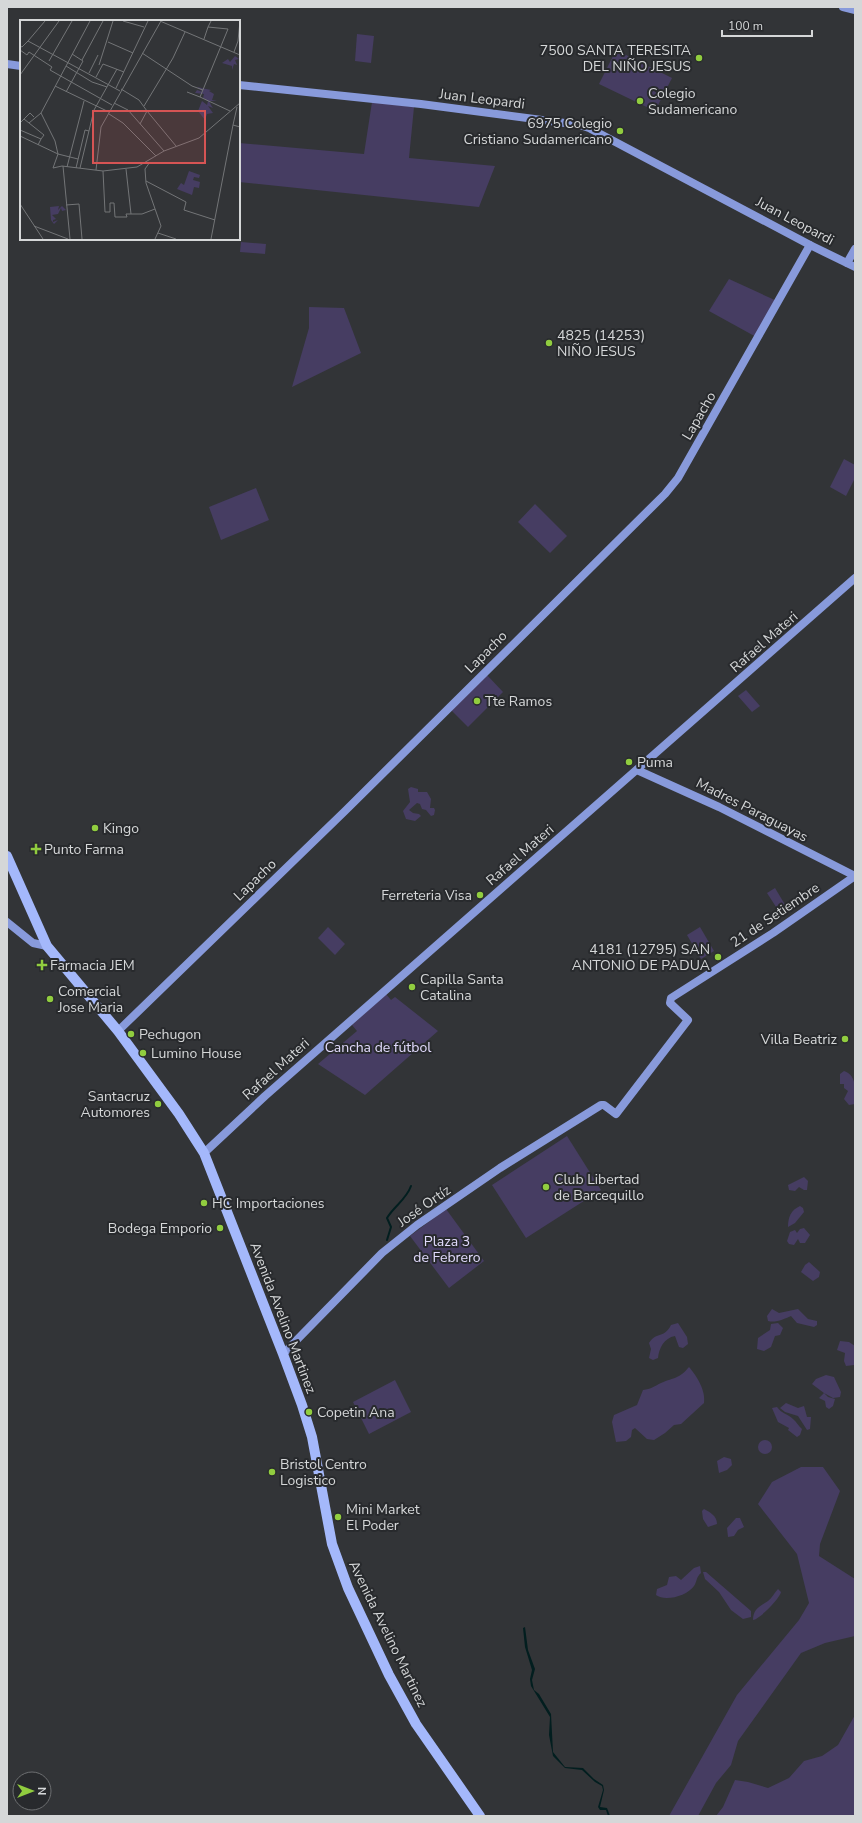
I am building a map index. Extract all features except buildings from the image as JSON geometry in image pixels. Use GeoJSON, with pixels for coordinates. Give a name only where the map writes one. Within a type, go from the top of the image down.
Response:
{"type":"FeatureCollection","features":[{"type":"Feature","properties":{"kind":"main road","name":"Avenida Avelino Martinez"},"geometry":{"type":"LineString","coordinates":[[7,856],[47,946],[118,1031],[179,1114],[204,1153],[283,1354],[312,1437],[332,1544],[348,1588],[389,1675],[416,1724],[480,1816]]}},
{"type":"Feature","properties":{"kind":"street"},"geometry":{"type":"LineString","coordinates":[[843,7],[855,10]]}},
{"type":"Feature","properties":{"kind":"street"},"geometry":{"type":"LineString","coordinates":[[7,64],[20,66]]}},
{"type":"Feature","properties":{"kind":"street","name":"Juan Leopardi"},"geometry":{"type":"LineString","coordinates":[[240,85],[421,104],[580,125],[589,128],[687,178],[810,245],[851,265]]}},
{"type":"Feature","properties":{"kind":"street","name":"Lapacho"},"geometry":{"type":"LineString","coordinates":[[118,1031],[345,811],[665,494],[678,478],[810,245]]}},
{"type":"Feature","properties":{"kind":"street"},"geometry":{"type":"LineString","coordinates":[[851,265],[855,249]]}},
{"type":"Feature","properties":{"kind":"street","name":"Rafael Materi"},"geometry":{"type":"LineString","coordinates":[[204,1153],[265,1096],[855,578]]}},
{"type":"Feature","properties":{"kind":"street","name":"Madres Paraguayas"},"geometry":{"type":"LineString","coordinates":[[637,770],[719,807],[855,876]]}},
{"type":"Feature","properties":{"kind":"street","name":"21 de Setiembre"},"geometry":{"type":"LineString","coordinates":[[600,1105],[604,1105],[616,1114],[688,1020],[670,1003],[670,1000],[773,933],[855,876]]}},
{"type":"Feature","properties":{"kind":"street"},"geometry":{"type":"LineString","coordinates":[[7,922],[33,943],[47,946]]}},
{"type":"Feature","properties":{"kind":"street","name":"José Ortíz"},"geometry":{"type":"LineString","coordinates":[[283,1354],[382,1253],[417,1225],[500,1168],[600,1105]]}},
{"type":"Feature","properties":{"kind":"green space"},"geometry":{"type":"Polygon","coordinates":[[[357,34],[374,36],[371,63],[355,61],[357,34]]]}},
{"type":"Feature","properties":{"kind":"green space"},"geometry":{"type":"Polygon","coordinates":[[[616,50],[672,78],[655,111],[599,84],[616,50]]]}},
{"type":"Feature","properties":{"kind":"green space"},"geometry":{"type":"Polygon","coordinates":[[[372,102],[414,107],[409,158],[495,166],[479,207],[240,182],[240,143],[364,154],[372,102]]]}},
{"type":"Feature","properties":{"kind":"green space"},"geometry":{"type":"Polygon","coordinates":[[[241,242],[266,244],[265,254],[240,252],[241,242]]]}},
{"type":"Feature","properties":{"kind":"green space"},"geometry":{"type":"Polygon","coordinates":[[[729,279],[779,302],[758,338],[709,311],[729,279]]]}},
{"type":"Feature","properties":{"kind":"green space"},"geometry":{"type":"Polygon","coordinates":[[[309,307],[344,308],[361,353],[292,387],[309,328],[309,307]]]}},
{"type":"Feature","properties":{"kind":"green space"},"geometry":{"type":"Polygon","coordinates":[[[844,459],[855,465],[855,478],[846,496],[830,487],[844,459]]]}},
{"type":"Feature","properties":{"kind":"green space"},"geometry":{"type":"Polygon","coordinates":[[[256,488],[269,520],[221,540],[209,507],[256,488]]]}},
{"type":"Feature","properties":{"kind":"green space"},"geometry":{"type":"Polygon","coordinates":[[[535,504],[567,536],[550,553],[518,522],[535,504]]]}},
{"type":"Feature","properties":{"kind":"green space","name":"Tte Ramos"},"geometry":{"type":"Polygon","coordinates":[[[486,674],[503,692],[468,727],[450,709],[486,674]]]}},
{"type":"Feature","properties":{"kind":"green space"},"geometry":{"type":"Polygon","coordinates":[[[746,690],[760,706],[752,712],[738,696],[746,690]]]}},
{"type":"Feature","properties":{"kind":"green space"},"geometry":{"type":"Polygon","coordinates":[[[411,787],[418,789],[418,792],[427,792],[431,799],[430,808],[434,808],[435,810],[434,815],[431,816],[426,810],[422,809],[420,804],[417,803],[409,810],[421,816],[415,821],[406,819],[403,811],[410,802],[408,789],[411,787]]]}},
{"type":"Feature","properties":{"kind":"green space"},"geometry":{"type":"Polygon","coordinates":[[[775,888],[787,908],[780,913],[767,893],[775,888]]]}},
{"type":"Feature","properties":{"kind":"green space"},"geometry":{"type":"Polygon","coordinates":[[[328,927],[345,944],[335,955],[318,938],[328,927]]]}},
{"type":"Feature","properties":{"kind":"green space"},"geometry":{"type":"Polygon","coordinates":[[[700,927],[714,951],[701,959],[687,935],[700,927]]]}},
{"type":"Feature","properties":{"kind":"green space","name":"Cancha de fútbol"},"geometry":{"type":"Polygon","coordinates":[[[386,994],[391,1000],[395,997],[438,1031],[365,1095],[318,1064],[357,1031],[352,1025],[386,994]]]}},
{"type":"Feature","properties":{"kind":"green space"},"geometry":{"type":"Polygon","coordinates":[[[844,1071],[854,1080],[855,1104],[849,1105],[844,1099],[848,1091],[844,1088],[844,1084],[840,1084],[840,1074],[844,1071]]]}},
{"type":"Feature","properties":{"kind":"green space","name":"Club Libertad de Barcequillo"},"geometry":{"type":"Polygon","coordinates":[[[567,1136],[601,1190],[526,1238],[492,1185],[567,1136]]]}},
{"type":"Feature","properties":{"kind":"green space"},"geometry":{"type":"Polygon","coordinates":[[[804,1177],[808,1181],[807,1190],[799,1187],[795,1191],[789,1190],[788,1185],[804,1177]]]}},
{"type":"Feature","properties":{"kind":"green space"},"geometry":{"type":"Polygon","coordinates":[[[800,1206],[803,1208],[804,1212],[795,1223],[788,1227],[791,1214],[800,1206]]]}},
{"type":"Feature","properties":{"kind":"green space","name":"Plaza 3 de Febrero"},"geometry":{"type":"Polygon","coordinates":[[[446,1209],[484,1261],[449,1288],[410,1236],[446,1209]]]}},
{"type":"Feature","properties":{"kind":"green space"},"geometry":{"type":"Polygon","coordinates":[[[804,1228],[810,1235],[805,1243],[800,1243],[798,1239],[794,1245],[789,1244],[787,1241],[790,1232],[795,1230],[797,1233],[800,1229],[804,1228]]]}},
{"type":"Feature","properties":{"kind":"green space"},"geometry":{"type":"Polygon","coordinates":[[[809,1262],[820,1272],[819,1277],[813,1281],[801,1272],[805,1265],[809,1262]]]}},
{"type":"Feature","properties":{"kind":"green space"},"geometry":{"type":"Polygon","coordinates":[[[772,1309],[779,1313],[798,1309],[808,1319],[817,1321],[817,1325],[814,1327],[797,1323],[791,1316],[777,1321],[768,1321],[767,1316],[772,1309]]]}},
{"type":"Feature","properties":{"kind":"green space"},"geometry":{"type":"Polygon","coordinates":[[[678,1323],[687,1337],[688,1344],[683,1348],[679,1347],[675,1336],[671,1337],[663,1344],[658,1358],[653,1360],[649,1358],[651,1349],[649,1343],[652,1339],[666,1332],[671,1325],[678,1323]]]}},
{"type":"Feature","properties":{"kind":"green space"},"geometry":{"type":"Polygon","coordinates":[[[778,1323],[783,1328],[780,1335],[775,1336],[771,1347],[764,1351],[757,1349],[758,1338],[770,1330],[771,1324],[778,1323]]]}},
{"type":"Feature","properties":{"kind":"green space"},"geometry":{"type":"Polygon","coordinates":[[[840,1341],[849,1342],[855,1346],[854,1365],[846,1366],[844,1361],[845,1353],[837,1350],[840,1341]]]}},
{"type":"Feature","properties":{"kind":"green space"},"geometry":{"type":"Polygon","coordinates":[[[689,1367],[700,1384],[704,1394],[704,1403],[681,1424],[674,1425],[654,1440],[647,1439],[635,1428],[632,1430],[631,1437],[626,1441],[616,1442],[612,1422],[614,1415],[637,1405],[643,1390],[682,1374],[689,1367]]]}},
{"type":"Feature","properties":{"kind":"green space"},"geometry":{"type":"Polygon","coordinates":[[[826,1375],[834,1377],[841,1392],[840,1397],[833,1398],[812,1384],[816,1379],[826,1375]]]}},
{"type":"Feature","properties":{"kind":"green space"},"geometry":{"type":"Polygon","coordinates":[[[395,1380],[411,1412],[369,1434],[353,1402],[395,1380]]]}},
{"type":"Feature","properties":{"kind":"green space"},"geometry":{"type":"Polygon","coordinates":[[[824,1393],[828,1397],[835,1399],[833,1406],[829,1409],[826,1407],[825,1401],[819,1398],[824,1393]]]}},
{"type":"Feature","properties":{"kind":"green space"},"geometry":{"type":"Polygon","coordinates":[[[786,1403],[798,1408],[804,1406],[807,1417],[811,1417],[810,1429],[807,1430],[798,1416],[785,1412],[780,1408],[786,1403]]]}},
{"type":"Feature","properties":{"kind":"green space"},"geometry":{"type":"Polygon","coordinates":[[[777,1407],[794,1420],[802,1429],[800,1435],[797,1437],[788,1430],[789,1428],[778,1422],[772,1408],[777,1407]]]}},
{"type":"Feature","properties":{"kind":"green space"},"geometry":{"type":"Polygon","coordinates":[[[762,1440],[768,1440],[772,1444],[772,1450],[768,1454],[762,1454],[758,1450],[758,1444],[762,1440]]]}},
{"type":"Feature","properties":{"kind":"green space"},"geometry":{"type":"Polygon","coordinates":[[[724,1457],[731,1459],[732,1465],[727,1470],[719,1473],[717,1461],[724,1457]]]}},
{"type":"Feature","properties":{"kind":"green space"},"geometry":{"type":"Polygon","coordinates":[[[801,1467],[823,1467],[840,1491],[820,1544],[819,1556],[855,1579],[855,1636],[825,1643],[801,1653],[738,1741],[731,1765],[716,1783],[698,1816],[669,1816],[737,1695],[799,1620],[809,1603],[797,1554],[758,1504],[772,1482],[801,1467]]]}},
{"type":"Feature","properties":{"kind":"green space"},"geometry":{"type":"Polygon","coordinates":[[[704,1509],[711,1513],[717,1521],[717,1524],[708,1527],[703,1519],[702,1511],[704,1509]]]}},
{"type":"Feature","properties":{"kind":"green space"},"geometry":{"type":"Polygon","coordinates":[[[736,1518],[740,1518],[744,1527],[738,1530],[734,1536],[728,1537],[727,1528],[736,1518]]]}},
{"type":"Feature","properties":{"kind":"green space"},"geometry":{"type":"Polygon","coordinates":[[[700,1566],[701,1573],[691,1590],[676,1597],[670,1598],[656,1595],[657,1589],[667,1585],[669,1577],[676,1576],[681,1580],[694,1568],[700,1566]]]}},
{"type":"Feature","properties":{"kind":"green space"},"geometry":{"type":"Polygon","coordinates":[[[703,1572],[706,1572],[751,1611],[751,1617],[743,1619],[731,1610],[719,1592],[705,1579],[703,1572]]]}},
{"type":"Feature","properties":{"kind":"green space"},"geometry":{"type":"Polygon","coordinates":[[[778,1589],[781,1592],[777,1599],[765,1612],[753,1620],[756,1610],[769,1600],[778,1589]]]}},
{"type":"Feature","properties":{"kind":"green space"},"geometry":{"type":"Polygon","coordinates":[[[855,1715],[855,1816],[716,1816],[723,1807],[735,1780],[768,1788],[789,1778],[804,1761],[822,1756],[838,1745],[855,1715]]]}},
{"type":"Feature","properties":{"kind":"water"},"geometry":{"type":"Polygon","coordinates":[[[525,1627],[528,1650],[535,1669],[532,1680],[534,1690],[539,1694],[551,1714],[553,1752],[565,1767],[583,1768],[594,1779],[603,1785],[604,1790],[600,1807],[607,1808],[610,1816],[608,1816],[606,1810],[600,1810],[598,1807],[603,1790],[602,1786],[595,1782],[582,1770],[565,1768],[553,1756],[549,1735],[550,1717],[531,1686],[530,1679],[532,1670],[525,1647],[523,1628],[525,1627]]]}},
{"type":"Feature","properties":{"kind":"waterway"},"geometry":{"type":"LineString","coordinates":[[387,1240],[391,1227],[387,1218],[403,1199],[411,1186]]}},
{"type":"Feature","properties":{"kind":"place","name":"7500 SANTA TERESITA DEL NIÑO JESUS"},"geometry":{"type":"Point","coordinates":[699,58]}},
{"type":"Feature","properties":{"kind":"place","name":"Colegio Sudamericano"},"geometry":{"type":"Point","coordinates":[640,101]}},
{"type":"Feature","properties":{"kind":"place","name":"6975 Colegio Cristiano Sudamericano"},"geometry":{"type":"Point","coordinates":[620,131]}},
{"type":"Feature","properties":{"kind":"place","name":"4825 (14253) NIÑO JESUS"},"geometry":{"type":"Point","coordinates":[549,343]}},
{"type":"Feature","properties":{"kind":"place","name":"Tte Ramos"},"geometry":{"type":"Point","coordinates":[477,701]}},
{"type":"Feature","properties":{"kind":"place","name":"Puma"},"geometry":{"type":"Point","coordinates":[629,762]}},
{"type":"Feature","properties":{"kind":"place","name":"Kingo"},"geometry":{"type":"Point","coordinates":[95,828]}},
{"type":"Feature","properties":{"kind":"place","name":"Punto Farma"},"geometry":{"type":"Point","coordinates":[36,849]}},
{"type":"Feature","properties":{"kind":"place","name":"Ferreteria Visa"},"geometry":{"type":"Point","coordinates":[480,895]}},
{"type":"Feature","properties":{"kind":"place","name":"4181 (12795) SAN ANTONIO DE PADUA"},"geometry":{"type":"Point","coordinates":[718,957]}},
{"type":"Feature","properties":{"kind":"place","name":"Farmacia JEM"},"geometry":{"type":"Point","coordinates":[42,965]}},
{"type":"Feature","properties":{"kind":"place","name":"Capilla Santa Catalina"},"geometry":{"type":"Point","coordinates":[412,987]}},
{"type":"Feature","properties":{"kind":"place","name":"Comercial Jose Maria"},"geometry":{"type":"Point","coordinates":[50,999]}},
{"type":"Feature","properties":{"kind":"place","name":"Pechugon"},"geometry":{"type":"Point","coordinates":[131,1034]}},
{"type":"Feature","properties":{"kind":"place","name":"Villa Beatriz"},"geometry":{"type":"Point","coordinates":[845,1039]}},
{"type":"Feature","properties":{"kind":"place","name":"Lumino House"},"geometry":{"type":"Point","coordinates":[143,1053]}},
{"type":"Feature","properties":{"kind":"place","name":"Santacruz Automores"},"geometry":{"type":"Point","coordinates":[158,1104]}},
{"type":"Feature","properties":{"kind":"place","name":"Club Libertad de Barcequillo"},"geometry":{"type":"Point","coordinates":[546,1187]}},
{"type":"Feature","properties":{"kind":"place","name":"HC Importaciones"},"geometry":{"type":"Point","coordinates":[204,1203]}},
{"type":"Feature","properties":{"kind":"place","name":"Bodega Emporio"},"geometry":{"type":"Point","coordinates":[220,1228]}},
{"type":"Feature","properties":{"kind":"place","name":"Copetin Ana"},"geometry":{"type":"Point","coordinates":[309,1412]}},
{"type":"Feature","properties":{"kind":"place","name":"Bristol Centro Logistico"},"geometry":{"type":"Point","coordinates":[272,1472]}},
{"type":"Feature","properties":{"kind":"place","name":"Mini Market El Poder"},"geometry":{"type":"Point","coordinates":[338,1517]}}]}
